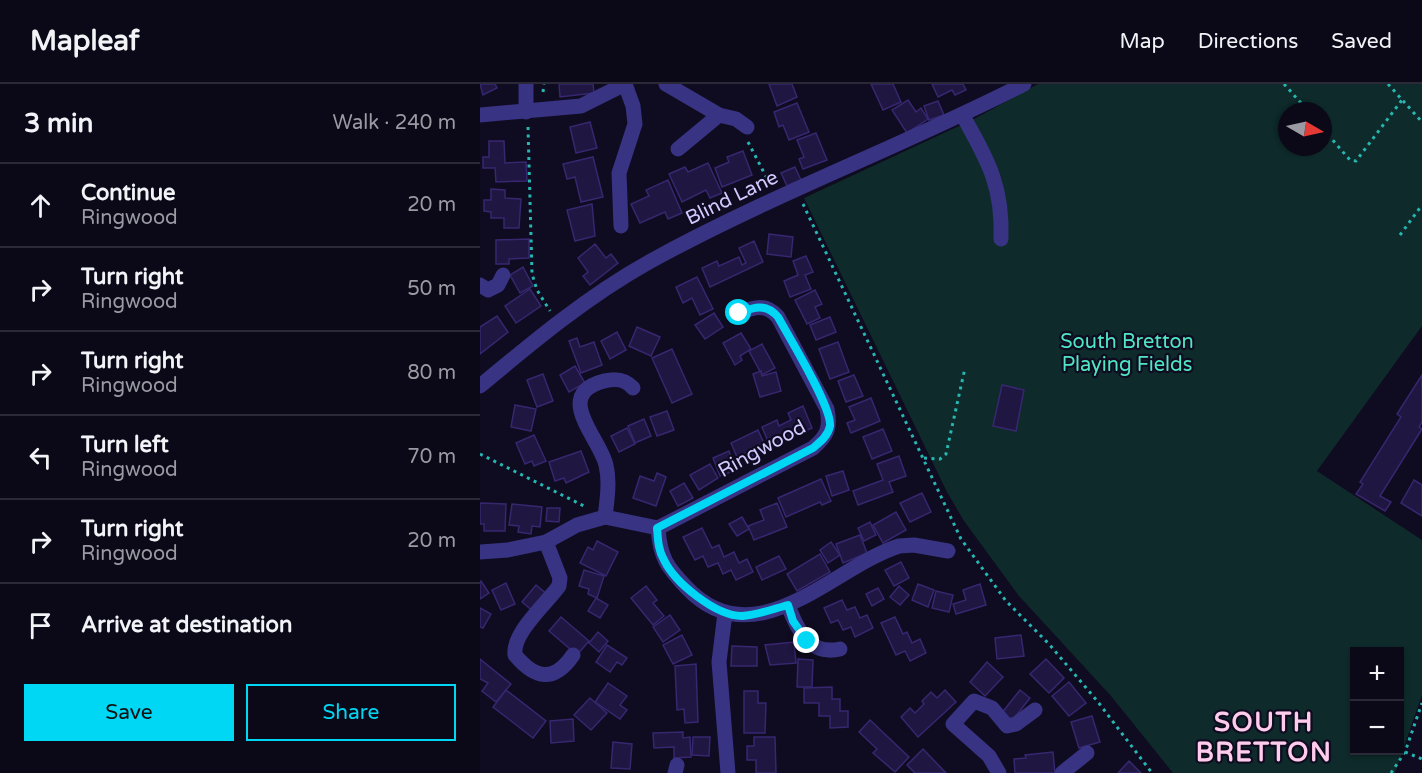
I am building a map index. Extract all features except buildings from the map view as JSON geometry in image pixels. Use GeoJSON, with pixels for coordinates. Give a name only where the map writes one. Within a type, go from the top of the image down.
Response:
{"type":"FeatureCollection","features":[{"type":"Feature","properties":{"kind":"street"},"geometry":{"type":"LineString","coordinates":[[526,84],[527,118]]}},
{"type":"Feature","properties":{"kind":"street"},"geometry":{"type":"LineString","coordinates":[[480,115],[527,118],[581,106],[625,84],[633,106],[635,124],[620,173],[621,226]]}},
{"type":"Feature","properties":{"kind":"street"},"geometry":{"type":"LineString","coordinates":[[666,84],[719,115],[741,123]]}},
{"type":"Feature","properties":{"kind":"street","name":"Blind Lane"},"geometry":{"type":"LineString","coordinates":[[480,386],[587,300],[649,262],[796,190],[963,116],[1024,84]]}},
{"type":"Feature","properties":{"kind":"street"},"geometry":{"type":"LineString","coordinates":[[678,149],[719,115]]}},
{"type":"Feature","properties":{"kind":"street"},"geometry":{"type":"LineString","coordinates":[[963,116],[991,167],[1002,208],[1001,239]]}},
{"type":"Feature","properties":{"kind":"street"},"geometry":{"type":"LineString","coordinates":[[480,285],[488,290],[498,285],[502,275]]}},
{"type":"Feature","properties":{"kind":"street","name":"Ringwood"},"geometry":{"type":"LineString","coordinates":[[657,528],[813,448],[826,437],[830,426],[827,409],[778,317],[764,307],[754,307],[739,313]]}},
{"type":"Feature","properties":{"kind":"street"},"geometry":{"type":"LineString","coordinates":[[605,517],[606,464],[581,413],[580,399],[587,390],[610,379],[620,379],[633,388]]}},
{"type":"Feature","properties":{"kind":"street"},"geometry":{"type":"LineString","coordinates":[[480,552],[508,550],[546,542],[577,525],[605,517],[657,528],[664,561],[694,595],[725,613],[741,616],[788,605],[890,548],[914,545],[948,551]]}},
{"type":"Feature","properties":{"kind":"street"},"geometry":{"type":"LineString","coordinates":[[546,542],[560,578],[559,586],[522,630],[513,645],[514,655],[537,674],[548,676],[558,672],[573,655]]}},
{"type":"Feature","properties":{"kind":"street"},"geometry":{"type":"LineString","coordinates":[[788,605],[793,621],[807,641],[828,651],[840,649]]}},
{"type":"Feature","properties":{"kind":"street"},"geometry":{"type":"LineString","coordinates":[[725,613],[719,662],[728,773]]}},
{"type":"Feature","properties":{"kind":"street"},"geometry":{"type":"LineString","coordinates":[[999,773],[989,756],[953,724],[974,701],[992,708],[1006,726],[1016,724],[1035,710]]}},
{"type":"Feature","properties":{"kind":"street"},"geometry":{"type":"LineString","coordinates":[[1062,773],[1087,753]]}},
{"type":"Feature","properties":{"kind":"path"},"geometry":{"type":"LineString","coordinates":[[1284,84],[1300,102]]}},
{"type":"Feature","properties":{"kind":"path"},"geometry":{"type":"LineString","coordinates":[[1388,84],[1422,122]]}},
{"type":"Feature","properties":{"kind":"path"},"geometry":{"type":"LineString","coordinates":[[1332,139],[1350,160],[1356,160],[1402,100]]}},
{"type":"Feature","properties":{"kind":"path"},"geometry":{"type":"LineString","coordinates":[[527,118],[532,274],[537,290],[557,323]]}},
{"type":"Feature","properties":{"kind":"path"},"geometry":{"type":"LineString","coordinates":[[741,123],[778,199]]}},
{"type":"Feature","properties":{"kind":"path"},"geometry":{"type":"LineString","coordinates":[[796,190],[962,538],[993,583],[1098,702],[1152,773]]}},
{"type":"Feature","properties":{"kind":"path"},"geometry":{"type":"LineString","coordinates":[[1400,236],[1422,205]]}},
{"type":"Feature","properties":{"kind":"path"},"geometry":{"type":"LineString","coordinates":[[924,458],[940,459],[946,454],[965,368]]}},
{"type":"Feature","properties":{"kind":"path"},"geometry":{"type":"LineString","coordinates":[[480,454],[605,517]]}},
{"type":"Feature","properties":{"kind":"path"},"geometry":{"type":"LineString","coordinates":[[1391,773],[1405,752],[1422,703]]}},
{"type":"Feature","properties":{"kind":"path"},"geometry":{"type":"LineString","coordinates":[[1405,752],[1422,759]]}},
{"type":"Feature","properties":{"kind":"green space","name":"South Bretton Playing Fields"},"geometry":{"type":"Polygon","coordinates":[[[1038,84],[1422,84],[1422,326],[1317,471],[1422,540],[1422,695],[1404,747],[1404,647],[1350,647],[1350,755],[1401,755],[1395,773],[1173,773],[1111,696],[1019,596],[964,521],[947,492],[804,198],[974,119],[1038,84]]]}},
{"type":"Feature","properties":{"kind":"district","name":"SOUTH BRETTON"},"geometry":{"type":"Point","coordinates":[1264,737]}},
{"type":"Feature","properties":{"kind":"route"},"geometry":{"type":"LineString","coordinates":[[739,313],[754,307],[764,307],[773,311],[778,317],[827,409],[830,426],[826,437],[813,448],[657,528],[659,548],[664,561],[694,595],[725,613],[741,616],[788,605],[793,621],[807,641]]}}]}
